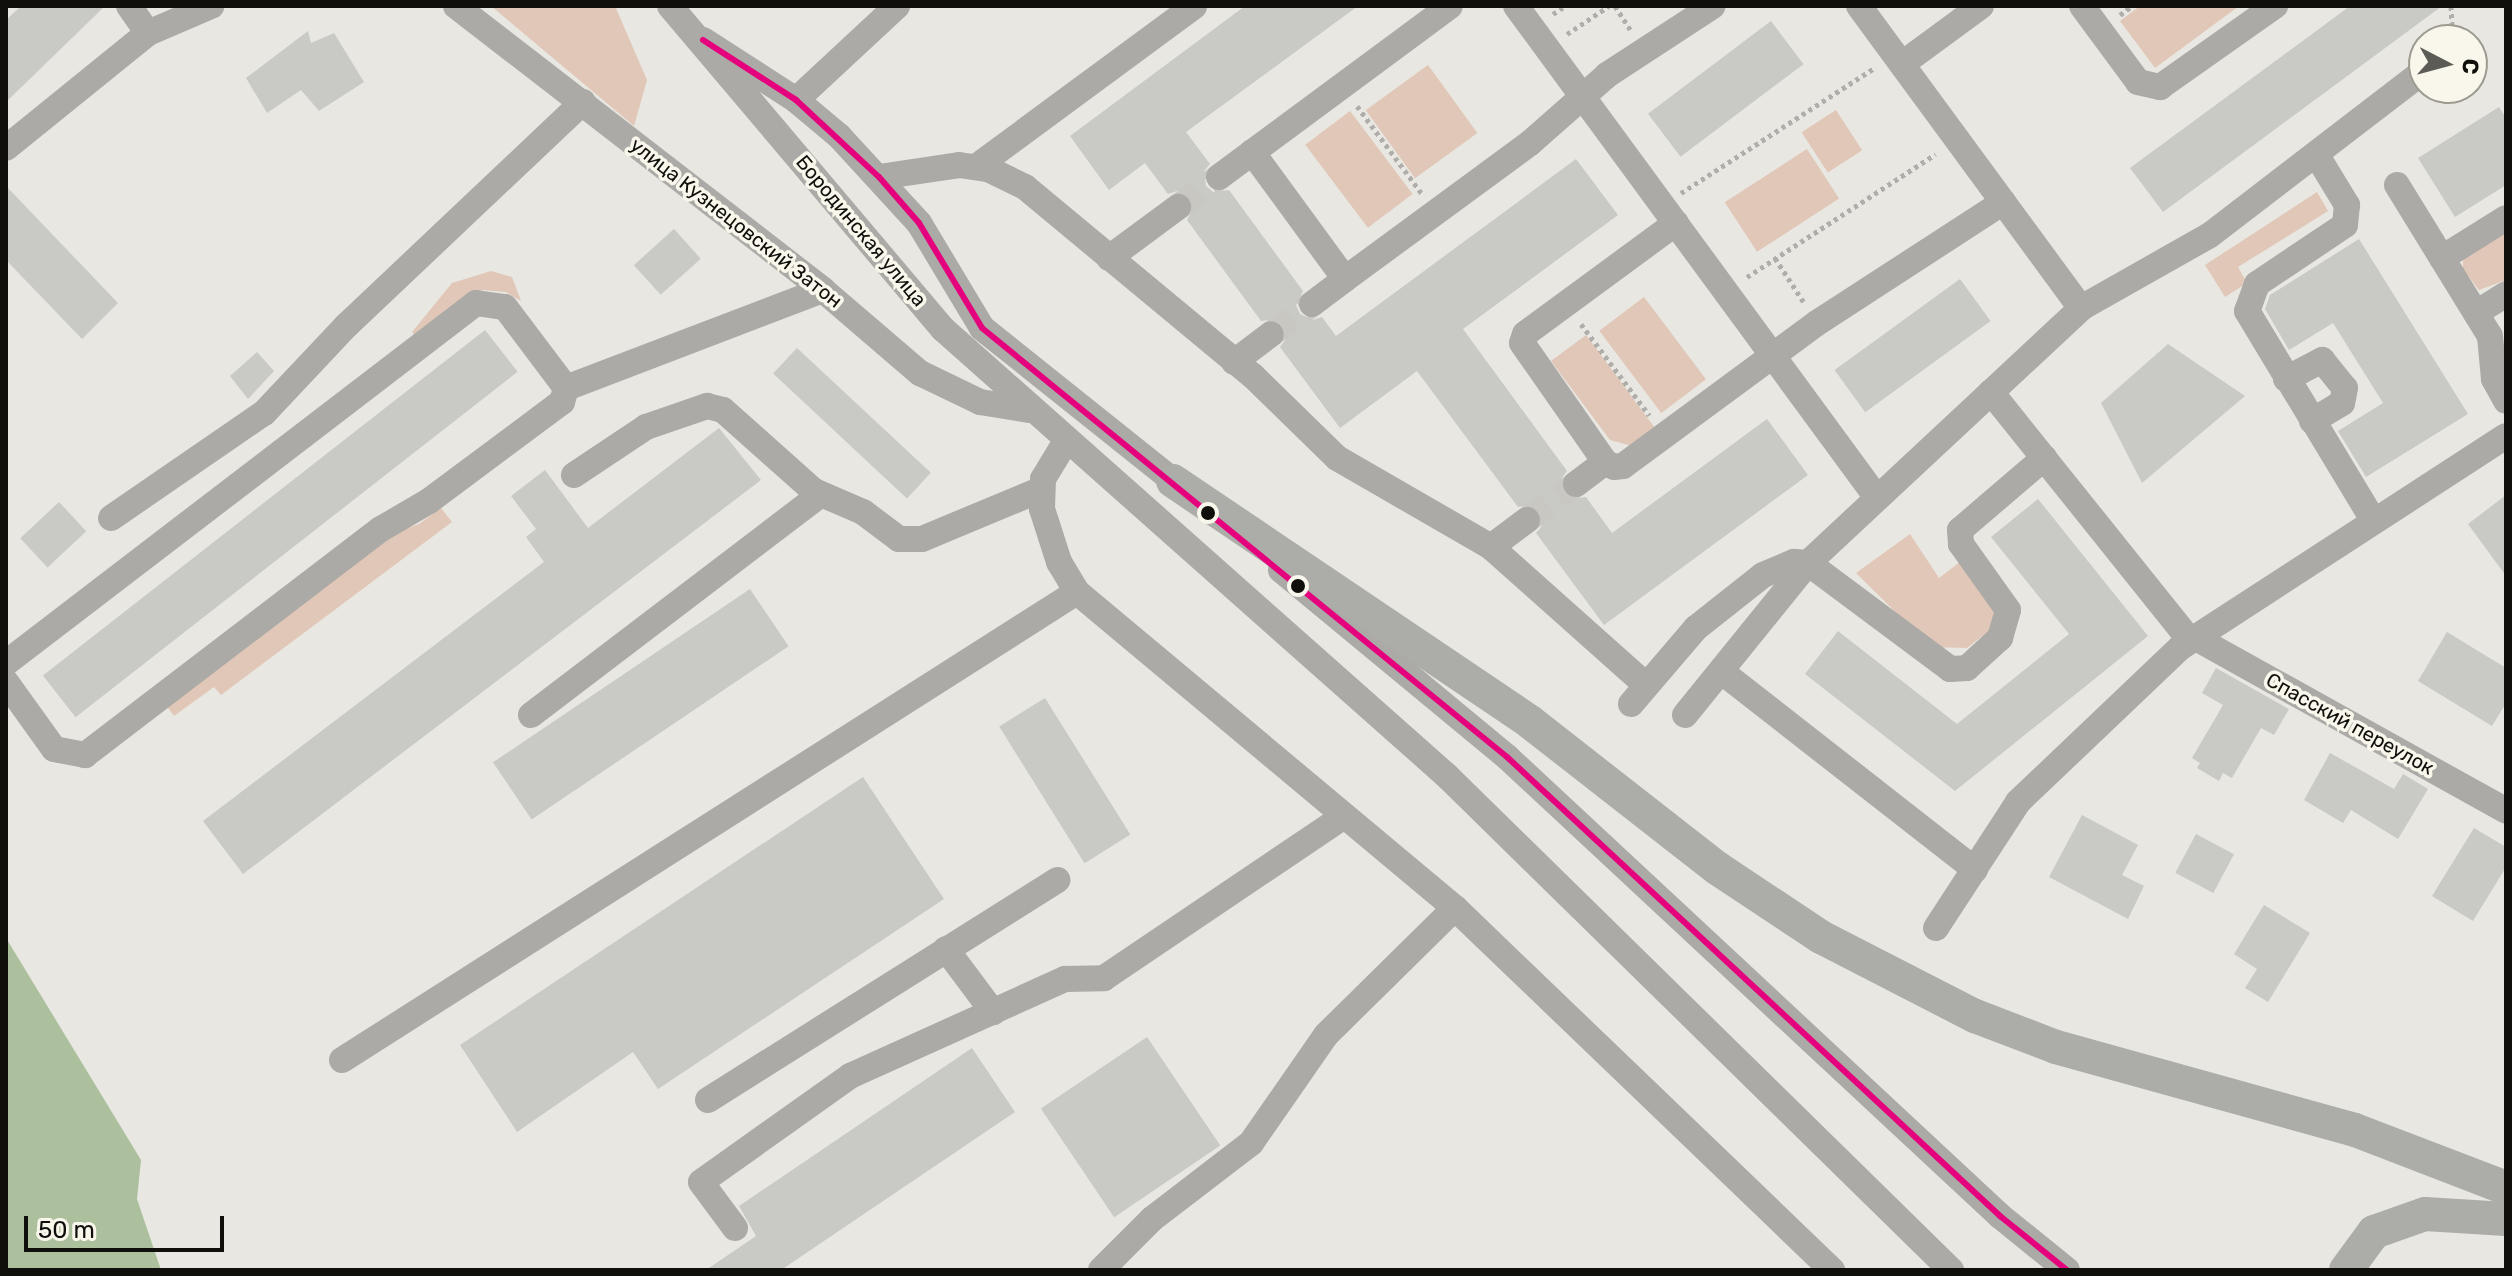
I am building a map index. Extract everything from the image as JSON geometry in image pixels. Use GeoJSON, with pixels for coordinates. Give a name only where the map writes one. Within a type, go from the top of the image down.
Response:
{"type":"FeatureCollection","features":[{"type":"Feature","properties":{"kind":"main road"},"geometry":{"type":"LineString","coordinates":[[1173,481],[1530,722],[1717,868],[1821,937],[1975,1016],[2056,1047],[2355,1130],[2506,1188]]}},
{"type":"Feature","properties":{"kind":"main road"},"geometry":{"type":"LineString","coordinates":[[2346,1270],[2374,1232],[2425,1214],[2506,1219]]}},
{"type":"Feature","properties":{"kind":"street"},"geometry":{"type":"LineString","coordinates":[[129,6],[148,33]]}},
{"type":"Feature","properties":{"kind":"street"},"geometry":{"type":"LineString","coordinates":[[6,148],[148,33],[211,6]]}},
{"type":"Feature","properties":{"kind":"street","name":"улица Кузнецовский Затон"},"geometry":{"type":"LineString","coordinates":[[456,6],[583,102],[942,386],[980,402],[1030,410]]}},
{"type":"Feature","properties":{"kind":"street","name":"Бородинская улица"},"geometry":{"type":"LineString","coordinates":[[670,6],[703,40],[943,329],[1030,410],[1447,776],[1952,1267]]}},
{"type":"Feature","properties":{"kind":"street"},"geometry":{"type":"LineString","coordinates":[[796,100],[897,6]]}},
{"type":"Feature","properties":{"kind":"street"},"geometry":{"type":"LineString","coordinates":[[976,167],[1194,6]]}},
{"type":"Feature","properties":{"kind":"street"},"geometry":{"type":"LineString","coordinates":[[1219,177],[1450,6]]}},
{"type":"Feature","properties":{"kind":"street"},"geometry":{"type":"LineString","coordinates":[[1516,6],[1875,495]]}},
{"type":"Feature","properties":{"kind":"street"},"geometry":{"type":"LineString","coordinates":[[1312,304],[1435,213],[1607,75],[1713,6]]}},
{"type":"Feature","properties":{"kind":"street"},"geometry":{"type":"LineString","coordinates":[[1859,6],[2081,308]]}},
{"type":"Feature","properties":{"kind":"street"},"geometry":{"type":"LineString","coordinates":[[1898,59],[1981,6]]}},
{"type":"Feature","properties":{"kind":"street"},"geometry":{"type":"LineString","coordinates":[[2082,6],[2138,82],[2160,87],[2275,6]]}},
{"type":"Feature","properties":{"kind":"street","name":"Бородинская улица"},"geometry":{"type":"LineString","coordinates":[[703,40],[796,100],[879,177],[919,223],[982,328],[1507,757],[1988,1206],[2067,1270]]}},
{"type":"Feature","properties":{"kind":"street"},"geometry":{"type":"LineString","coordinates":[[1685,715],[1808,563],[1875,495],[2081,308],[2193,247],[2408,83]]}},
{"type":"Feature","properties":{"kind":"street"},"geometry":{"type":"LineString","coordinates":[[111,518],[264,413],[346,326],[583,102]]}},
{"type":"Feature","properties":{"kind":"street"},"geometry":{"type":"LineString","coordinates":[[1252,152],[1345,279]]}},
{"type":"Feature","properties":{"kind":"street"},"geometry":{"type":"LineString","coordinates":[[2316,154],[2347,205],[2345,225],[2257,284],[2248,300],[2251,324],[2373,520]]}},
{"type":"Feature","properties":{"kind":"street"},"geometry":{"type":"LineString","coordinates":[[879,177],[942,166],[976,167],[1025,187],[1234,362],[1337,458],[1491,547],[1639,694],[1696,628],[1763,575],[1785,564],[1808,563],[1945,666],[1962,670],[2000,638],[2009,617],[2004,598],[1961,544],[1960,530],[2044,458]]}},
{"type":"Feature","properties":{"kind":"street"},"geometry":{"type":"LineString","coordinates":[[2397,185],[2490,336],[2494,379],[2506,401]]}},
{"type":"Feature","properties":{"kind":"street"},"geometry":{"type":"LineString","coordinates":[[1669,214],[1566,304],[1525,334],[1522,347],[1605,462],[1623,466],[1817,323],[2003,202]]}},
{"type":"Feature","properties":{"kind":"street"},"geometry":{"type":"LineString","coordinates":[[1109,258],[1178,207]]}},
{"type":"Feature","properties":{"kind":"street"},"geometry":{"type":"LineString","coordinates":[[2442,258],[2506,218]]}},
{"type":"Feature","properties":{"kind":"street"},"geometry":{"type":"LineString","coordinates":[[566,388],[823,290]]}},
{"type":"Feature","properties":{"kind":"street"},"geometry":{"type":"LineString","coordinates":[[2476,313],[2506,294]]}},
{"type":"Feature","properties":{"kind":"street"},"geometry":{"type":"LineString","coordinates":[[6,663],[476,303],[505,307],[566,388]]}},
{"type":"Feature","properties":{"kind":"street"},"geometry":{"type":"LineString","coordinates":[[1234,362],[1271,334]]}},
{"type":"Feature","properties":{"kind":"street"},"geometry":{"type":"LineString","coordinates":[[2286,379],[2322,360],[2345,388],[2342,403],[2312,421]]}},
{"type":"Feature","properties":{"kind":"street"},"geometry":{"type":"LineString","coordinates":[[6,682],[54,749],[85,755],[381,529],[429,501],[562,402],[566,388]]}},
{"type":"Feature","properties":{"kind":"street"},"geometry":{"type":"LineString","coordinates":[[1991,392],[2192,639]]}},
{"type":"Feature","properties":{"kind":"street"},"geometry":{"type":"LineString","coordinates":[[574,475],[646,427],[707,406],[723,410],[820,495],[863,512],[892,536],[913,541],[1042,489]]}},
{"type":"Feature","properties":{"kind":"street"},"geometry":{"type":"LineString","coordinates":[[1936,928],[2018,802],[2192,639],[2506,436]]}},
{"type":"Feature","properties":{"kind":"street"},"geometry":{"type":"LineString","coordinates":[[1066,441],[1042,489],[1050,541],[1077,592],[1455,908],[1832,1270]]}},
{"type":"Feature","properties":{"kind":"street"},"geometry":{"type":"LineString","coordinates":[[1576,484],[1605,462]]}},
{"type":"Feature","properties":{"kind":"street"},"geometry":{"type":"LineString","coordinates":[[531,715],[820,495]]}},
{"type":"Feature","properties":{"kind":"street"},"geometry":{"type":"LineString","coordinates":[[1491,547],[1527,520]]}},
{"type":"Feature","properties":{"kind":"street"},"geometry":{"type":"LineString","coordinates":[[342,1060],[1077,592]]}},
{"type":"Feature","properties":{"kind":"street","name":"Спасский переулок"},"geometry":{"type":"LineString","coordinates":[[2192,639],[2506,811]]}},
{"type":"Feature","properties":{"kind":"street"},"geometry":{"type":"LineString","coordinates":[[1722,672],[1975,870]]}},
{"type":"Feature","properties":{"kind":"street"},"geometry":{"type":"LineString","coordinates":[[735,1228],[701,1182],[850,1076],[1065,979],[1104,978],[1343,817]]}},
{"type":"Feature","properties":{"kind":"street"},"geometry":{"type":"LineString","coordinates":[[708,1100],[1057,880]]}},
{"type":"Feature","properties":{"kind":"street"},"geometry":{"type":"LineString","coordinates":[[1101,1270],[1152,1219],[1251,1143],[1326,1035],[1455,908]]}},
{"type":"Feature","properties":{"kind":"street"},"geometry":{"type":"LineString","coordinates":[[946,949],[993,1012]]}},
{"type":"Feature","properties":{"kind":"path"},"geometry":{"type":"LineString","coordinates":[[1547,47],[1609,6]]}},
{"type":"Feature","properties":{"kind":"path"},"geometry":{"type":"LineString","coordinates":[[1669,214],[1898,59]]}},
{"type":"Feature","properties":{"kind":"path"},"geometry":{"type":"LineString","coordinates":[[1342,86],[1435,213]]}},
{"type":"Feature","properties":{"kind":"path"},"geometry":{"type":"LineString","coordinates":[[1725,291],[1957,140]]}},
{"type":"Feature","properties":{"kind":"path"},"geometry":{"type":"LineString","coordinates":[[1775,258],[1817,323]]}},
{"type":"Feature","properties":{"kind":"path"},"geometry":{"type":"LineString","coordinates":[[1566,304],[1664,436]]}},
{"type":"Feature","properties":{"kind":"shaded area"},"geometry":{"type":"Polygon","coordinates":[[[491,6],[615,6],[647,80],[634,126],[491,6]]]}},
{"type":"Feature","properties":{"kind":"shaded area"},"geometry":{"type":"Polygon","coordinates":[[[2140,6],[2239,6],[2155,68],[2120,21],[2140,6]]]}},
{"type":"Feature","properties":{"kind":"shaded area"},"geometry":{"type":"Polygon","coordinates":[[[1428,65],[1477,133],[1415,178],[1366,110],[1428,65]]]}},
{"type":"Feature","properties":{"kind":"shaded area"},"geometry":{"type":"Polygon","coordinates":[[[1836,110],[1862,150],[1828,173],[1802,132],[1836,110]]]}},
{"type":"Feature","properties":{"kind":"shaded area"},"geometry":{"type":"Polygon","coordinates":[[[1350,111],[1413,194],[1368,228],[1305,145],[1350,111]]]}},
{"type":"Feature","properties":{"kind":"shaded area"},"geometry":{"type":"Polygon","coordinates":[[[1807,149],[1839,198],[1757,252],[1725,202],[1807,149]]]}},
{"type":"Feature","properties":{"kind":"shaded area"},"geometry":{"type":"Polygon","coordinates":[[[2317,192],[2328,211],[2238,267],[2247,283],[2225,297],[2205,265],[2317,192]]]}},
{"type":"Feature","properties":{"kind":"shaded area"},"geometry":{"type":"Polygon","coordinates":[[[2506,227],[2506,280],[2479,290],[2463,269],[2463,258],[2506,227]]]}},
{"type":"Feature","properties":{"kind":"shaded area"},"geometry":{"type":"Polygon","coordinates":[[[491,271],[512,277],[521,301],[506,292],[483,290],[470,294],[416,336],[412,332],[452,283],[491,271]]]}},
{"type":"Feature","properties":{"kind":"shaded area"},"geometry":{"type":"Polygon","coordinates":[[[1644,297],[1706,379],[1661,413],[1599,331],[1644,297]]]}},
{"type":"Feature","properties":{"kind":"shaded area"},"geometry":{"type":"Polygon","coordinates":[[[1586,335],[1655,428],[1632,446],[1610,440],[1551,361],[1586,335]]]}},
{"type":"Feature","properties":{"kind":"shaded area"},"geometry":{"type":"Polygon","coordinates":[[[441,508],[452,522],[221,695],[214,687],[174,716],[166,705],[390,534],[419,524],[441,508]]]}},
{"type":"Feature","properties":{"kind":"shaded area"},"geometry":{"type":"Polygon","coordinates":[[[1910,534],[1939,578],[1960,562],[1997,607],[1994,627],[1967,648],[1931,647],[1856,573],[1910,534]]]}},
{"type":"Feature","properties":{"kind":"shaded area"},"geometry":{"type":"Polygon","coordinates":[[[6,938],[141,1160],[137,1199],[161,1270],[6,1270],[6,938]]]}},
{"type":"Feature","properties":{"kind":"building"},"geometry":{"type":"Polygon","coordinates":[[[21,6],[105,6],[6,102],[6,20],[21,6]]]}},
{"type":"Feature","properties":{"kind":"building"},"geometry":{"type":"Polygon","coordinates":[[[1245,6],[1358,6],[1186,132],[1210,164],[1204,171],[1206,186],[1213,192],[1229,190],[1303,291],[1296,305],[1300,314],[1313,320],[1322,317],[1336,336],[1576,159],[1618,215],[1463,329],[1567,471],[1561,479],[1563,493],[1571,499],[1586,497],[1612,533],[1767,419],[1808,475],[1604,625],[1536,533],[1542,526],[1540,511],[1533,505],[1518,507],[1417,371],[1340,428],[1280,347],[1286,339],[1284,325],[1276,319],[1261,321],[1187,220],[1194,206],[1190,197],[1177,191],[1168,194],[1145,163],[1109,190],[1070,136],[1245,6]]]}},
{"type":"Feature","properties":{"kind":"building"},"geometry":{"type":"Polygon","coordinates":[[[2350,6],[2442,6],[2418,24],[2408,24],[2408,31],[2163,212],[2130,168],[2350,6]]]}},
{"type":"Feature","properties":{"kind":"building"},"geometry":{"type":"Polygon","coordinates":[[[1771,21],[1803,64],[1681,157],[1648,114],[1771,21]]]}},
{"type":"Feature","properties":{"kind":"building"},"geometry":{"type":"Polygon","coordinates":[[[308,31],[311,43],[334,33],[364,82],[319,111],[301,90],[267,113],[246,78],[308,31]]]}},
{"type":"Feature","properties":{"kind":"building"},"geometry":{"type":"Polygon","coordinates":[[[2499,107],[2506,118],[2506,185],[2455,217],[2418,158],[2499,107]]]}},
{"type":"Feature","properties":{"kind":"building"},"geometry":{"type":"Polygon","coordinates":[[[6,186],[118,303],[82,339],[6,260],[6,186]]]}},
{"type":"Feature","properties":{"kind":"building"},"geometry":{"type":"Polygon","coordinates":[[[674,229],[701,259],[661,295],[634,265],[674,229]]]}},
{"type":"Feature","properties":{"kind":"building"},"geometry":{"type":"Polygon","coordinates":[[[2359,239],[2468,414],[2366,477],[2338,431],[2383,403],[2333,323],[2289,350],[2265,309],[2270,295],[2359,239]]]}},
{"type":"Feature","properties":{"kind":"building"},"geometry":{"type":"Polygon","coordinates":[[[1960,279],[1991,321],[1865,412],[1835,370],[1960,279]]]}},
{"type":"Feature","properties":{"kind":"building"},"geometry":{"type":"Polygon","coordinates":[[[485,330],[518,372],[76,717],[43,675],[485,330]]]}},
{"type":"Feature","properties":{"kind":"building"},"geometry":{"type":"Polygon","coordinates":[[[2168,344],[2245,396],[2142,483],[2101,403],[2168,344]]]}},
{"type":"Feature","properties":{"kind":"building"},"geometry":{"type":"Polygon","coordinates":[[[797,348],[931,473],[907,498],[773,374],[797,348]]]}},
{"type":"Feature","properties":{"kind":"building"},"geometry":{"type":"Polygon","coordinates":[[[257,352],[274,371],[248,399],[230,376],[257,352]]]}},
{"type":"Feature","properties":{"kind":"building"},"geometry":{"type":"Polygon","coordinates":[[[719,428],[761,480],[243,874],[203,821],[544,562],[526,537],[536,529],[511,496],[545,470],[588,528],[719,428]]]}},
{"type":"Feature","properties":{"kind":"building"},"geometry":{"type":"Polygon","coordinates":[[[2506,495],[2506,576],[2468,524],[2506,495]]]}},
{"type":"Feature","properties":{"kind":"building"},"geometry":{"type":"Polygon","coordinates":[[[2038,499],[2148,636],[1955,791],[1805,674],[1838,631],[1957,724],[2069,634],[1991,537],[2038,499]]]}},
{"type":"Feature","properties":{"kind":"building"},"geometry":{"type":"Polygon","coordinates":[[[59,502],[86,531],[48,567],[20,538],[59,502]]]}},
{"type":"Feature","properties":{"kind":"building"},"geometry":{"type":"Polygon","coordinates":[[[750,589],[789,646],[532,820],[493,762],[750,589]]]}},
{"type":"Feature","properties":{"kind":"building"},"geometry":{"type":"Polygon","coordinates":[[[2447,632],[2506,668],[2506,703],[2492,726],[2418,681],[2447,632]]]}},
{"type":"Feature","properties":{"kind":"building"},"geometry":{"type":"Polygon","coordinates":[[[2216,668],[2289,709],[2274,735],[2261,728],[2232,778],[2223,773],[2219,781],[2197,768],[2200,763],[2192,758],[2223,705],[2202,693],[2216,668]]]}},
{"type":"Feature","properties":{"kind":"building"},"geometry":{"type":"Polygon","coordinates":[[[1045,698],[1130,835],[1085,863],[999,727],[1045,698]]]}},
{"type":"Feature","properties":{"kind":"building"},"geometry":{"type":"Polygon","coordinates":[[[2330,753],[2394,789],[2403,774],[2428,789],[2398,839],[2351,810],[2343,823],[2304,800],[2330,753]]]}},
{"type":"Feature","properties":{"kind":"building"},"geometry":{"type":"Polygon","coordinates":[[[863,777],[944,899],[658,1089],[633,1052],[517,1132],[460,1045],[863,777]]]}},
{"type":"Feature","properties":{"kind":"building"},"geometry":{"type":"Polygon","coordinates":[[[2082,815],[2138,845],[2122,875],[2144,886],[2128,919],[2049,877],[2082,815]]]}},
{"type":"Feature","properties":{"kind":"building"},"geometry":{"type":"Polygon","coordinates":[[[2474,828],[2506,847],[2506,867],[2473,921],[2432,896],[2474,828]]]}},
{"type":"Feature","properties":{"kind":"building"},"geometry":{"type":"Polygon","coordinates":[[[2196,834],[2234,854],[2213,893],[2175,873],[2196,834]]]}},
{"type":"Feature","properties":{"kind":"building"},"geometry":{"type":"Polygon","coordinates":[[[2264,905],[2310,933],[2268,1002],[2245,988],[2257,969],[2234,954],[2264,905]]]}},
{"type":"Feature","properties":{"kind":"building"},"geometry":{"type":"Polygon","coordinates":[[[1147,1037],[1220,1146],[1114,1217],[1041,1109],[1147,1037]]]}},
{"type":"Feature","properties":{"kind":"building"},"geometry":{"type":"Polygon","coordinates":[[[972,1048],[1015,1112],[781,1270],[706,1270],[756,1236],[739,1206],[972,1048]]]}},
{"type":"Feature","properties":{"kind":"tunnel"},"geometry":{"type":"LineString","coordinates":[[1178,207],[1219,177]]}},
{"type":"Feature","properties":{"kind":"tunnel"},"geometry":{"type":"LineString","coordinates":[[1271,334],[1312,304]]}},
{"type":"Feature","properties":{"kind":"tunnel"},"geometry":{"type":"LineString","coordinates":[[1527,520],[1576,484]]}},
{"type":"Feature","properties":{"kind":"transit line"},"geometry":{"type":"LineString","coordinates":[[703,40],[796,100],[879,177],[919,223],[982,328],[1507,757],[2000,1216],[2067,1270]]}}]}
